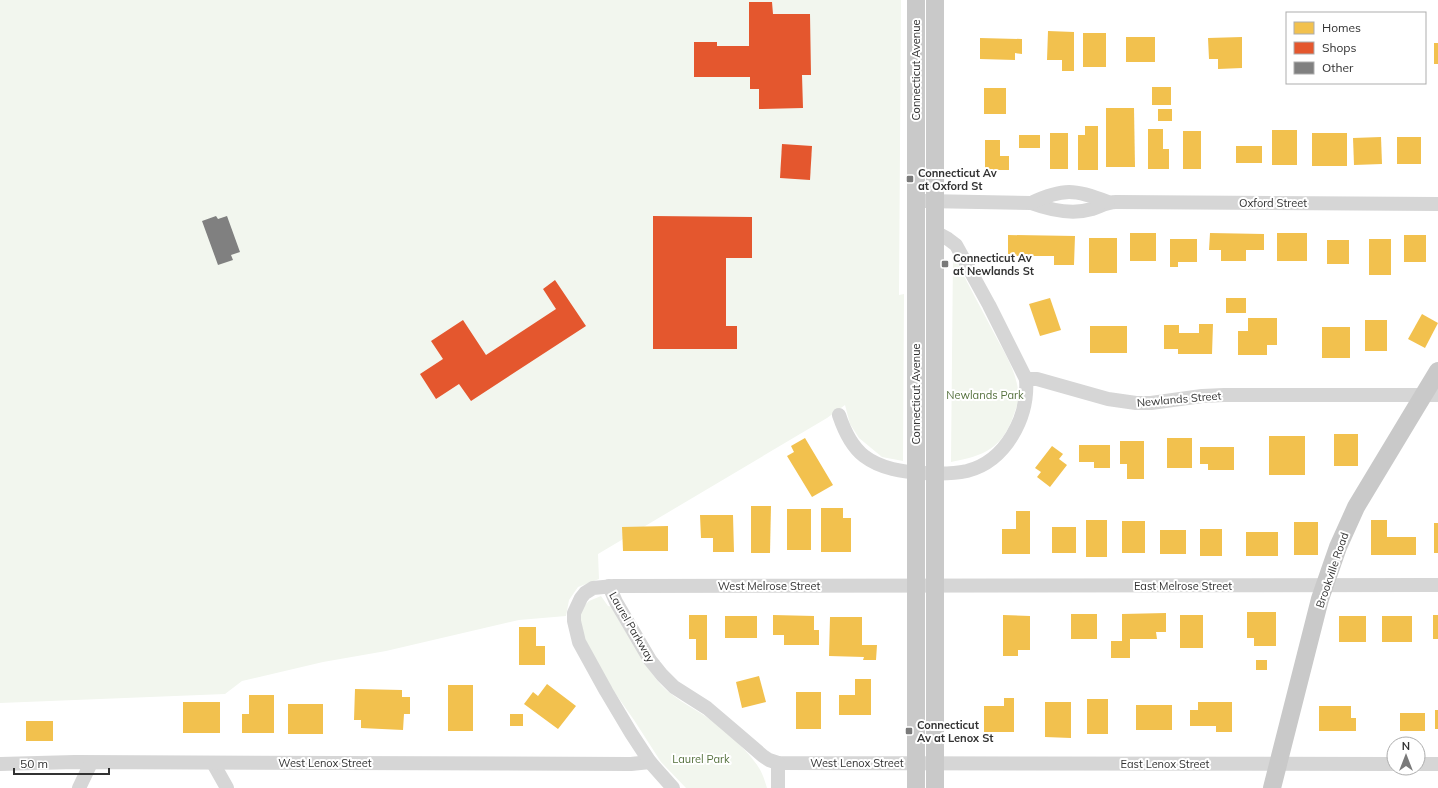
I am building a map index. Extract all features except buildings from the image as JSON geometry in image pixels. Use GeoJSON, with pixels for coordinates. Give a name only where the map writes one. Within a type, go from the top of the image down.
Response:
{"type":"FeatureCollection","features":[{"type":"Feature","properties":{"kind":"main road","name":"Connecticut Avenue"},"geometry":{"type":"LineString","coordinates":[[916,0],[916,202],[927,473]]}},
{"type":"Feature","properties":{"kind":"main road","name":"Connecticut Avenue"},"geometry":{"type":"LineString","coordinates":[[935,0],[935,232],[927,473],[927,586],[935,788]]}},
{"type":"Feature","properties":{"kind":"main road","name":"Brookville Road"},"geometry":{"type":"LineString","coordinates":[[1272,788],[1324,585],[1338,547],[1356,507],[1431,396],[1438,371]]}},
{"type":"Feature","properties":{"kind":"main road","name":"Connecticut Avenue"},"geometry":{"type":"LineString","coordinates":[[916,788],[916,763],[927,586]]}},
{"type":"Feature","properties":{"kind":"street","name":"Oxford Street"},"geometry":{"type":"LineString","coordinates":[[916,202],[1031,202],[1050,194],[1077,192],[1108,202],[1438,204]]}},
{"type":"Feature","properties":{"kind":"street","name":"Oxford Street"},"geometry":{"type":"LineString","coordinates":[[1031,202],[1046,209],[1077,212],[1092,209],[1108,202]]}},
{"type":"Feature","properties":{"kind":"street"},"geometry":{"type":"LineString","coordinates":[[839,415],[849,438],[864,456],[886,468],[903,472],[955,473],[968,471],[1000,452],[1017,427],[1023,413],[1027,391],[1026,379],[989,305],[956,245],[935,232]]}},
{"type":"Feature","properties":{"kind":"street","name":"Newlands Street"},"geometry":{"type":"LineString","coordinates":[[1026,379],[1037,379],[1108,399],[1136,403],[1151,403],[1202,396],[1224,395],[1431,396]]}},
{"type":"Feature","properties":{"kind":"street","name":"East Melrose Street"},"geometry":{"type":"LineString","coordinates":[[927,586],[1438,585]]}},
{"type":"Feature","properties":{"kind":"street","name":"West Melrose Street"},"geometry":{"type":"LineString","coordinates":[[609,586],[927,586]]}},
{"type":"Feature","properties":{"kind":"street","name":"Laurel Parkway"},"geometry":{"type":"LineString","coordinates":[[674,788],[650,762],[631,733],[579,642],[574,622],[574,613],[576,606],[585,593],[593,588],[609,586],[616,602],[646,654],[662,676],[674,687],[707,708],[763,756],[778,763]]}},
{"type":"Feature","properties":{"kind":"street"},"geometry":{"type":"LineString","coordinates":[[79,788],[91,762]]}},
{"type":"Feature","properties":{"kind":"street","name":"West Lenox Street"},"geometry":{"type":"LineString","coordinates":[[0,764],[91,762],[631,764],[650,762]]}},
{"type":"Feature","properties":{"kind":"street"},"geometry":{"type":"LineString","coordinates":[[213,763],[227,788]]}},
{"type":"Feature","properties":{"kind":"street"},"geometry":{"type":"LineString","coordinates":[[778,763],[778,788]]}},
{"type":"Feature","properties":{"kind":"street","name":"West Lenox Street"},"geometry":{"type":"LineString","coordinates":[[778,763],[935,763]]}},
{"type":"Feature","properties":{"kind":"street","name":"East Lenox Street"},"geometry":{"type":"LineString","coordinates":[[935,763],[1386,764]]}},
{"type":"Feature","properties":{"kind":"street"},"geometry":{"type":"LineString","coordinates":[[1426,764],[1438,764]]}},
{"type":"Feature","properties":{"kind":"green space"},"geometry":{"type":"Polygon","coordinates":[[[0,0],[901,0],[899,295],[904,294],[903,461],[882,457],[859,438],[850,424],[845,405],[827,418],[598,554],[599,579],[578,587],[569,600],[566,616],[519,620],[386,651],[323,662],[242,681],[225,694],[0,703],[0,0]]]}},
{"type":"Feature","properties":{"kind":"green space","name":"Newlands Park"},"geometry":{"type":"Polygon","coordinates":[[[953,254],[1009,362],[1015,376],[1019,396],[1009,426],[998,443],[983,453],[963,460],[951,462],[953,254]]]}},
{"type":"Feature","properties":{"kind":"green space","name":"Laurel Park"},"geometry":{"type":"Polygon","coordinates":[[[601,596],[608,606],[613,607],[623,627],[656,679],[667,691],[709,719],[741,746],[759,768],[767,788],[686,788],[661,762],[608,683],[582,638],[579,605],[585,605],[589,601],[601,596]]]}},
{"type":"Feature","properties":{"kind":"place","name":"Connecticut Av at Oxford St"},"geometry":{"type":"Point","coordinates":[910,179]}},
{"type":"Feature","properties":{"kind":"place","name":"Connecticut Av at Newlands St"},"geometry":{"type":"Point","coordinates":[945,264]}},
{"type":"Feature","properties":{"kind":"place","name":"Connecticut Av at Lenox St"},"geometry":{"type":"Point","coordinates":[909,731]}}]}
